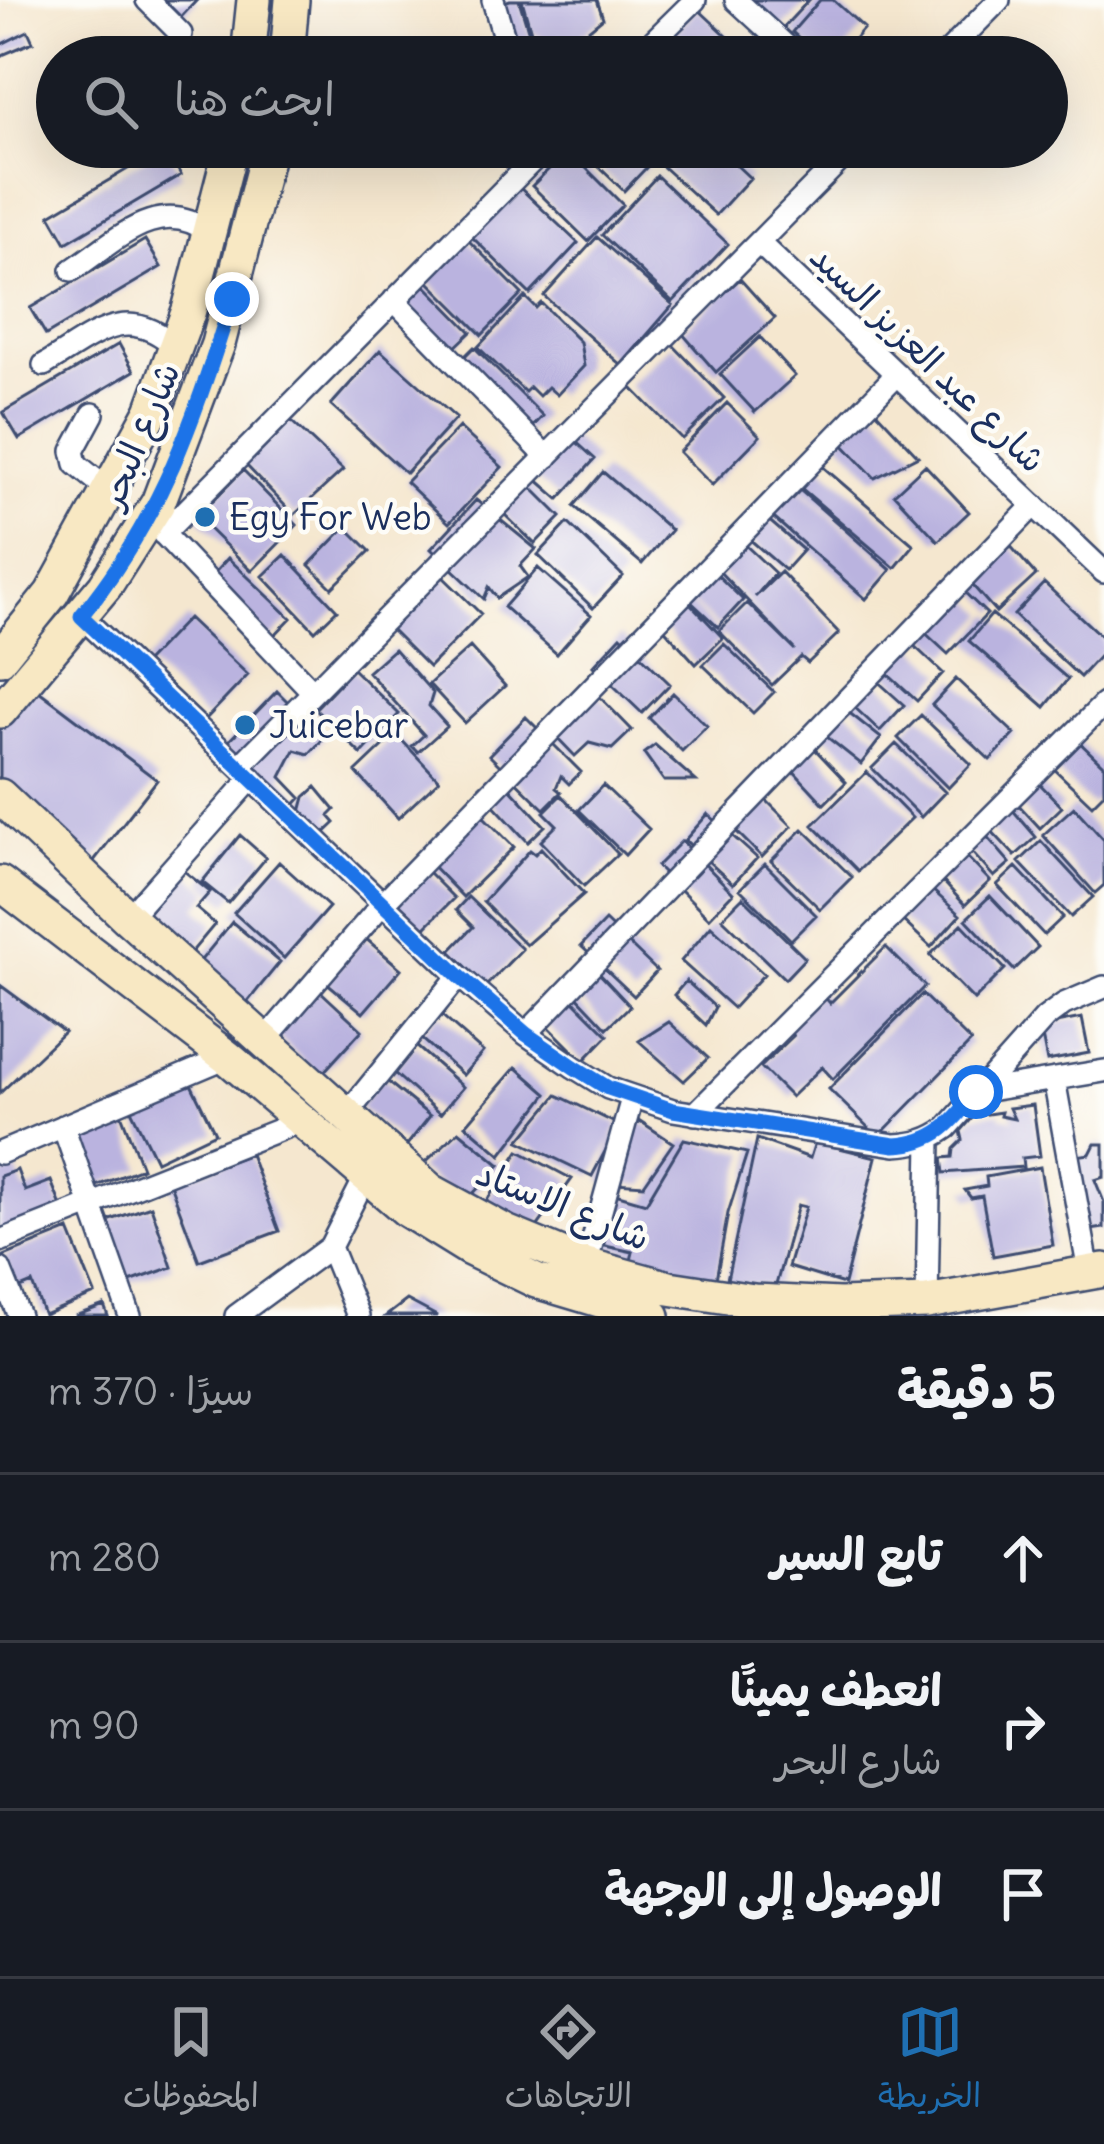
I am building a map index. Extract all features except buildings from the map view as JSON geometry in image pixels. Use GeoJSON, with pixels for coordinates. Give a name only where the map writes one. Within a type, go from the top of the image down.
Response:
{"type":"FeatureCollection","features":[{"type":"Feature","properties":{"kind":"main road"},"geometry":{"type":"LineString","coordinates":[[250,36],[254,0]]}},
{"type":"Feature","properties":{"kind":"main road"},"geometry":{"type":"LineString","coordinates":[[289,36],[292,0]]}},
{"type":"Feature","properties":{"kind":"main road","name":"شارع البحر"},"geometry":{"type":"LineString","coordinates":[[0,658],[52,593],[152,411],[177,348],[225,168]]}},
{"type":"Feature","properties":{"kind":"main road","name":"شارع البحر"},"geometry":{"type":"LineString","coordinates":[[0,712],[156,526],[164,486],[218,344],[264,168]]}},
{"type":"Feature","properties":{"kind":"main road"},"geometry":{"type":"LineString","coordinates":[[114,478],[135,464],[147,467],[164,486]]}},
{"type":"Feature","properties":{"kind":"main road"},"geometry":{"type":"LineString","coordinates":[[81,540],[99,557],[123,561]]}},
{"type":"Feature","properties":{"kind":"main road","name":"شارع الاستاد"},"geometry":{"type":"LineString","coordinates":[[0,796],[430,1191],[506,1232],[586,1265],[669,1288],[754,1301],[927,1302],[1096,1271]]}},
{"type":"Feature","properties":{"kind":"main road"},"geometry":{"type":"LineString","coordinates":[[50,922],[89,881]]}},
{"type":"Feature","properties":{"kind":"main road","name":"شارع الاستاد"},"geometry":{"type":"LineString","coordinates":[[0,883],[227,1057],[407,1210],[536,1281],[653,1316]]}},
{"type":"Feature","properties":{"kind":"street"},"geometry":{"type":"LineString","coordinates":[[148,0],[181,34]]}},
{"type":"Feature","properties":{"kind":"street"},"geometry":{"type":"LineString","coordinates":[[493,0],[504,36]]}},
{"type":"Feature","properties":{"kind":"street"},"geometry":{"type":"LineString","coordinates":[[658,36],[695,0]]}},
{"type":"Feature","properties":{"kind":"street"},"geometry":{"type":"LineString","coordinates":[[736,0],[775,36]]}},
{"type":"Feature","properties":{"kind":"street"},"geometry":{"type":"LineString","coordinates":[[964,36],[1000,0]]}},
{"type":"Feature","properties":{"kind":"street"},"geometry":{"type":"LineString","coordinates":[[313,692],[156,526],[394,300],[522,168]]}},
{"type":"Feature","properties":{"kind":"street"},"geometry":{"type":"LineString","coordinates":[[128,918],[313,692],[832,168]]}},
{"type":"Feature","properties":{"kind":"street"},"geometry":{"type":"LineString","coordinates":[[72,270],[158,217],[177,216],[210,233]]}},
{"type":"Feature","properties":{"kind":"street","name":"شارع عبد العزيز السيد"},"geometry":{"type":"LineString","coordinates":[[759,242],[1104,572]]}},
{"type":"Feature","properties":{"kind":"street"},"geometry":{"type":"LineString","coordinates":[[394,300],[547,457]]}},
{"type":"Feature","properties":{"kind":"street"},"geometry":{"type":"LineString","coordinates":[[44,365],[110,326],[129,322],[148,326],[177,348]]}},
{"type":"Feature","properties":{"kind":"street"},"geometry":{"type":"LineString","coordinates":[[264,1041],[383,903],[897,374]]}},
{"type":"Feature","properties":{"kind":"street"},"geometry":{"type":"LineString","coordinates":[[93,414],[74,451],[76,464],[114,478]]}},
{"type":"Feature","properties":{"kind":"street"},"geometry":{"type":"LineString","coordinates":[[526,1034],[1034,506]]}},
{"type":"Feature","properties":{"kind":"street"},"geometry":{"type":"LineString","coordinates":[[81,616],[459,976],[526,1034],[632,1099],[695,1114],[895,1145],[930,1140],[947,1128],[1045,1018],[1104,987]]}},
{"type":"Feature","properties":{"kind":"street"},"geometry":{"type":"LineString","coordinates":[[695,1114],[1104,704]]}},
{"type":"Feature","properties":{"kind":"street"},"geometry":{"type":"LineString","coordinates":[[346,1115],[459,976]]}},
{"type":"Feature","properties":{"kind":"street"},"geometry":{"type":"LineString","coordinates":[[0,1153],[227,1057]]}},
{"type":"Feature","properties":{"kind":"street"},"geometry":{"type":"LineString","coordinates":[[976,1092],[1104,1071]]}},
{"type":"Feature","properties":{"kind":"street"},"geometry":{"type":"LineString","coordinates":[[1054,1078],[1096,1271]]}},
{"type":"Feature","properties":{"kind":"street"},"geometry":{"type":"LineString","coordinates":[[586,1265],[632,1099]]}},
{"type":"Feature","properties":{"kind":"street"},"geometry":{"type":"LineString","coordinates":[[0,1241],[301,1121]]}},
{"type":"Feature","properties":{"kind":"street"},"geometry":{"type":"LineString","coordinates":[[63,1126],[130,1316]]}},
{"type":"Feature","properties":{"kind":"street"},"geometry":{"type":"LineString","coordinates":[[927,1302],[930,1140]]}},
{"type":"Feature","properties":{"kind":"street"},"geometry":{"type":"LineString","coordinates":[[236,1316],[330,1247],[366,1177]]}},
{"type":"Feature","properties":{"kind":"street"},"geometry":{"type":"LineString","coordinates":[[330,1247],[358,1316]]}},
{"type":"Feature","properties":{"kind":"street"},"geometry":{"type":"LineString","coordinates":[[0,1269],[19,1316]]}},
{"type":"Feature","properties":{"kind":"place","name":"Egy For Web"},"geometry":{"type":"Point","coordinates":[205,517]}},
{"type":"Feature","properties":{"kind":"place","name":"Juicebar"},"geometry":{"type":"Point","coordinates":[245,725]}},
{"type":"Feature","properties":{"kind":"route"},"geometry":{"type":"LineString","coordinates":[[232,299],[158,503],[137,541],[81,616],[459,976],[526,1034],[608,1088],[673,1110],[895,1145],[930,1140],[947,1128],[976,1092]]}}]}
